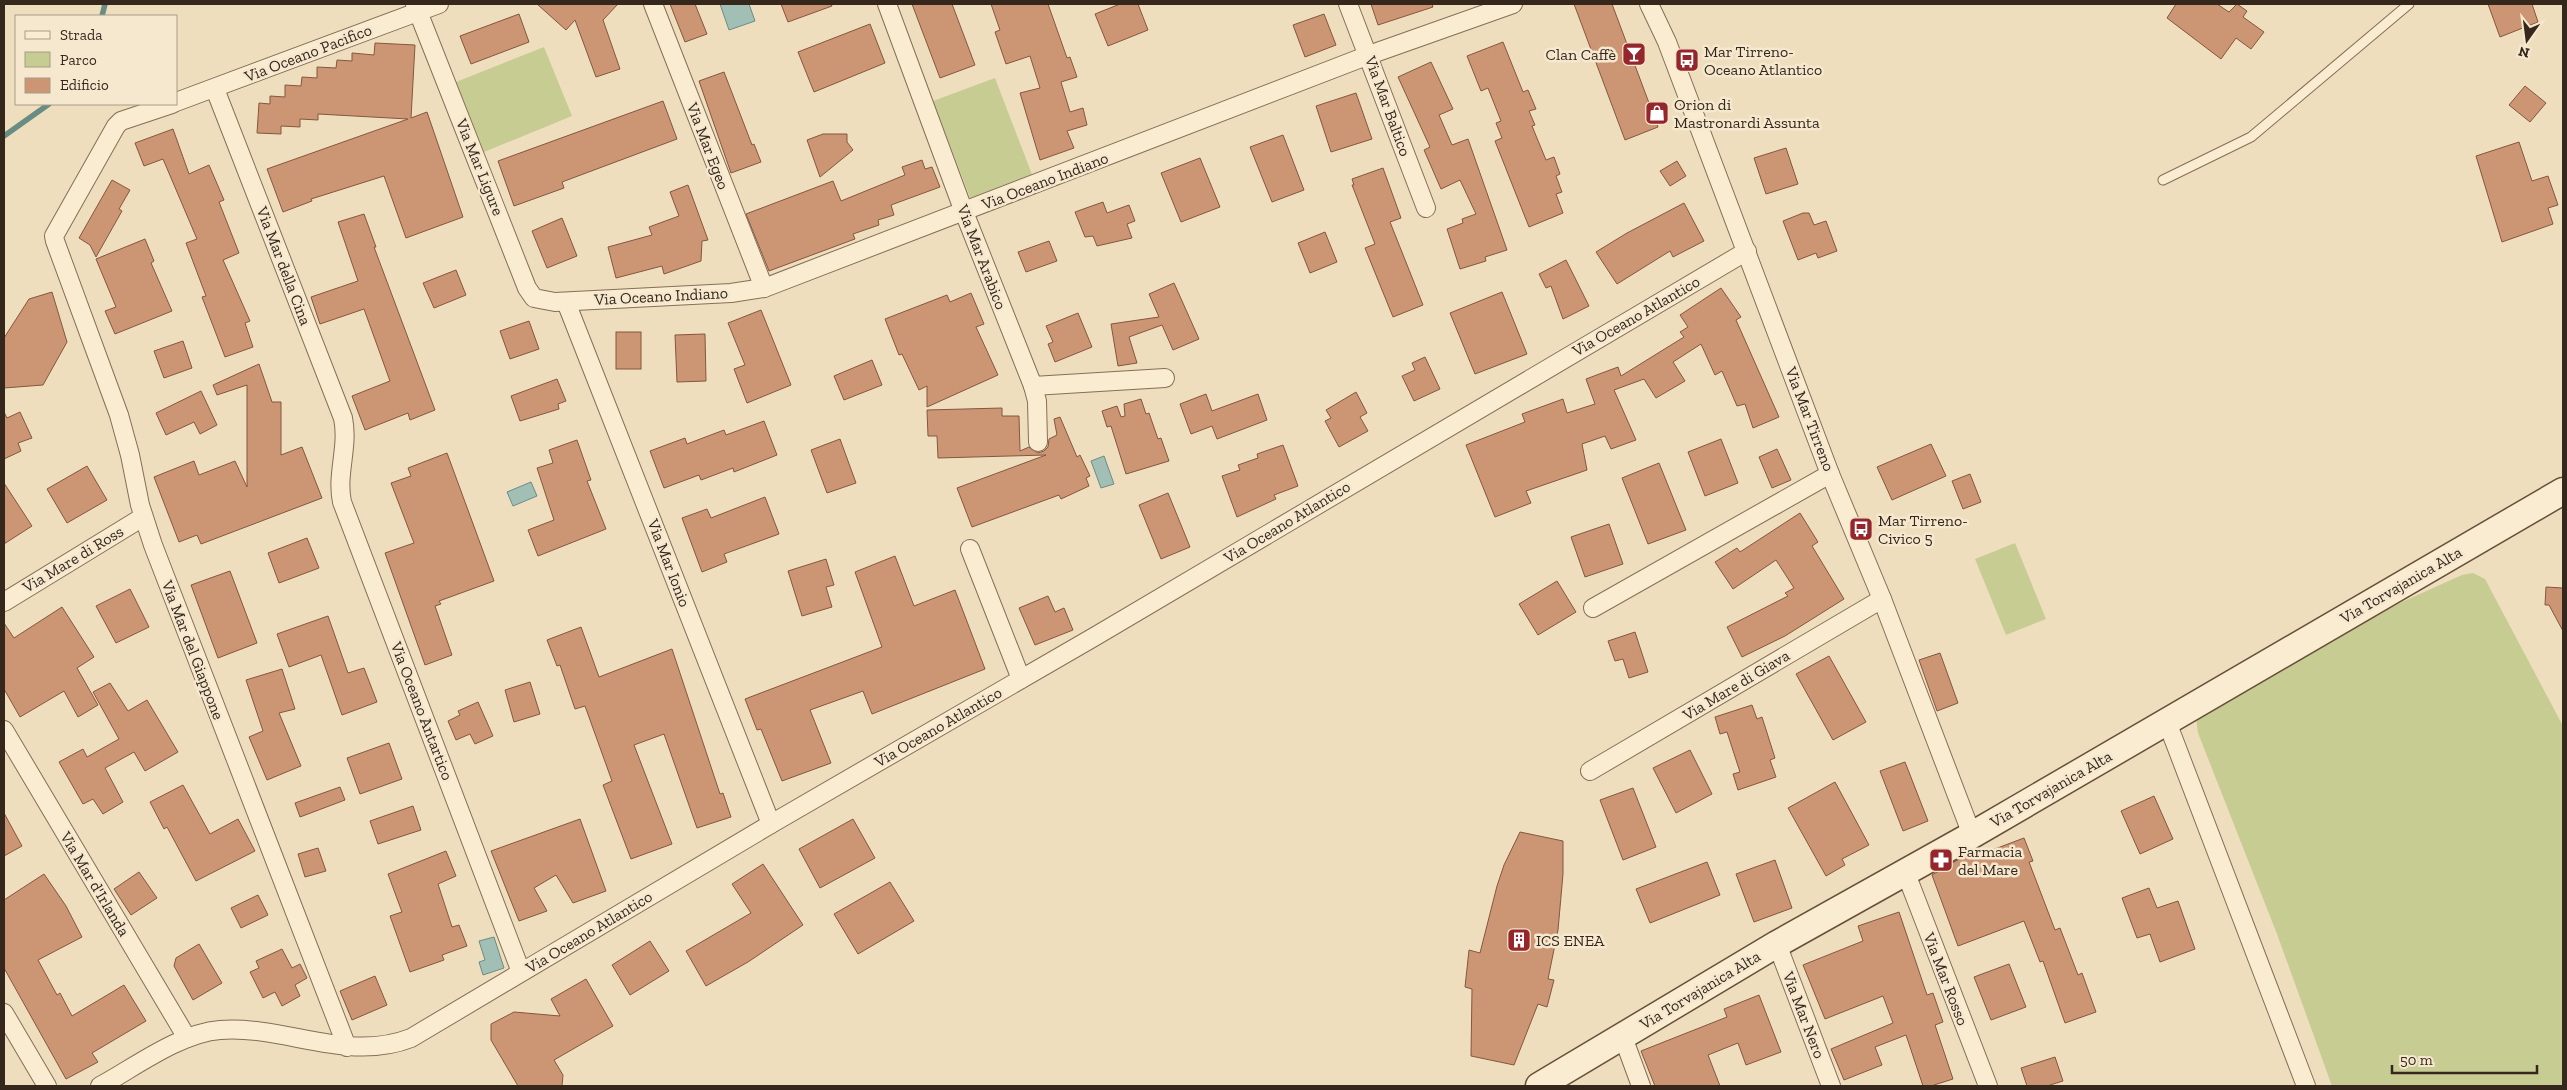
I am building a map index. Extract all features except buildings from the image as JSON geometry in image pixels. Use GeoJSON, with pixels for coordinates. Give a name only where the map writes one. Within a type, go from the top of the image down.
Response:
{"type":"FeatureCollection","features":[{"type":"Feature","properties":{"kind":"street","name":"Via Oceano Pacifico"},"geometry":{"type":"LineString","coordinates":[[178,101],[215,89],[417,8],[439,4]]}},
{"type":"Feature","properties":{"kind":"street","name":"Via Mar Egeo"},"geometry":{"type":"LineString","coordinates":[[652,4],[764,288]]}},
{"type":"Feature","properties":{"kind":"street","name":"Via Mar Arabico"},"geometry":{"type":"LineString","coordinates":[[887,4],[964,212],[1033,386],[1037,401],[1038,442]]}},
{"type":"Feature","properties":{"kind":"street","name":"Via Mar Baltico"},"geometry":{"type":"LineString","coordinates":[[1348,4],[1426,208]]}},
{"type":"Feature","properties":{"kind":"street","name":"Via Oceano Indiano"},"geometry":{"type":"LineString","coordinates":[[566,302],[731,293],[764,288],[1369,55],[1513,4]]}},
{"type":"Feature","properties":{"kind":"street","name":"Via Mar Tirreno"},"geometry":{"type":"LineString","coordinates":[[1649,4],[1667,42],[1830,474],[1882,598],[1972,835]]}},
{"type":"Feature","properties":{"kind":"street","name":"Via Mar Ligure"},"geometry":{"type":"LineString","coordinates":[[417,8],[530,294],[539,300],[566,302]]}},
{"type":"Feature","properties":{"kind":"street","name":"Via Mar della Cina"},"geometry":{"type":"LineString","coordinates":[[215,89],[340,411],[344,426],[344,446]]}},
{"type":"Feature","properties":{"kind":"street","name":"Via Mar del Giappone"},"geometry":{"type":"LineString","coordinates":[[169,105],[121,121],[116,126],[54,236],[119,415],[130,455],[143,517],[347,1047]]}},
{"type":"Feature","properties":{"kind":"street","name":"Via Oceano Atlantico"},"geometry":{"type":"LineString","coordinates":[[100,1086],[187,1038],[218,1030],[238,1030],[347,1047],[383,1046],[411,1038],[771,824],[1021,679],[1747,251]]}},
{"type":"Feature","properties":{"kind":"street","name":"Via Mar Ionio"},"geometry":{"type":"LineString","coordinates":[[566,302],[771,824]]}},
{"type":"Feature","properties":{"kind":"street"},"geometry":{"type":"LineString","coordinates":[[1033,386],[1164,378]]}},
{"type":"Feature","properties":{"kind":"street","name":"Via Oceano Antartico"},"geometry":{"type":"LineString","coordinates":[[344,446],[340,474],[342,502],[521,972]]}},
{"type":"Feature","properties":{"kind":"street"},"geometry":{"type":"LineString","coordinates":[[1593,608],[1830,474]]}},
{"type":"Feature","properties":{"kind":"street","name":"Via Torvajanica Alta"},"geometry":{"type":"LineString","coordinates":[[1539,1086],[1777,944],[1972,835],[2563,491]]}},
{"type":"Feature","properties":{"kind":"street","name":"Via Mare di Ross"},"geometry":{"type":"LineString","coordinates":[[4,602],[143,517]]}},
{"type":"Feature","properties":{"kind":"street"},"geometry":{"type":"LineString","coordinates":[[970,549],[1021,679]]}},
{"type":"Feature","properties":{"kind":"street","name":"Via Mare di Giava"},"geometry":{"type":"LineString","coordinates":[[1590,771],[1882,598]]}},
{"type":"Feature","properties":{"kind":"street"},"geometry":{"type":"LineString","coordinates":[[2167,722],[2306,1086]]}},
{"type":"Feature","properties":{"kind":"street","name":"Via Mar d'Irlanda"},"geometry":{"type":"LineString","coordinates":[[4,730],[187,1038]]}},
{"type":"Feature","properties":{"kind":"street","name":"Via Mar Rosso"},"geometry":{"type":"LineString","coordinates":[[1905,871],[1988,1086]]}},
{"type":"Feature","properties":{"kind":"street","name":"Via Mar Nero"},"geometry":{"type":"LineString","coordinates":[[1777,944],[1831,1086]]}},
{"type":"Feature","properties":{"kind":"street"},"geometry":{"type":"LineString","coordinates":[[4,1013],[47,1086]]}},
{"type":"Feature","properties":{"kind":"street"},"geometry":{"type":"LineString","coordinates":[[1623,1037],[1641,1086]]}},
{"type":"Feature","properties":{"kind":"lane"},"geometry":{"type":"LineString","coordinates":[[2163,180],[2250,137],[2410,4]]}},
{"type":"Feature","properties":{"kind":"green space"},"geometry":{"type":"Polygon","coordinates":[[[544,47],[572,116],[484,152],[456,82],[544,47]]]}},
{"type":"Feature","properties":{"kind":"green space"},"geometry":{"type":"Polygon","coordinates":[[[995,78],[1033,177],[971,200],[933,101],[995,78]]]}},
{"type":"Feature","properties":{"kind":"green space"},"geometry":{"type":"Polygon","coordinates":[[[2015,543],[2046,619],[2006,635],[1975,559],[2015,543]]]}},
{"type":"Feature","properties":{"kind":"green space"},"geometry":{"type":"Polygon","coordinates":[[[2473,573],[2485,579],[2563,726],[2563,1086],[2332,1086],[2277,934],[2198,733],[2195,709],[2402,602],[2462,575],[2473,573]]]}},
{"type":"Feature","properties":{"kind":"water"},"geometry":{"type":"Polygon","coordinates":[[[720,4],[749,4],[755,21],[729,30],[720,4]]]}},
{"type":"Feature","properties":{"kind":"water"},"geometry":{"type":"Polygon","coordinates":[[[1104,456],[1114,484],[1101,488],[1091,461],[1104,456]]]}},
{"type":"Feature","properties":{"kind":"water"},"geometry":{"type":"Polygon","coordinates":[[[531,482],[537,496],[513,506],[507,492],[531,482]]]}},
{"type":"Feature","properties":{"kind":"water"},"geometry":{"type":"Polygon","coordinates":[[[494,937],[504,968],[483,975],[479,962],[485,960],[479,941],[494,937]]]}},
{"type":"Feature","properties":{"kind":"waterway"},"geometry":{"type":"LineString","coordinates":[[102,15],[105,4]]}},
{"type":"Feature","properties":{"kind":"waterway"},"geometry":{"type":"LineString","coordinates":[[4,136],[48,105]]}},
{"type":"Feature","properties":{"kind":"place","name":"Clan Caffè"},"geometry":{"type":"Point","coordinates":[1634,54]}},
{"type":"Feature","properties":{"kind":"place","name":"Mar Tirreno- Oceano Atlantico"},"geometry":{"type":"Point","coordinates":[1687,60]}},
{"type":"Feature","properties":{"kind":"place","name":"Orion di Mastronardi Assunta"},"geometry":{"type":"Point","coordinates":[1657,113]}},
{"type":"Feature","properties":{"kind":"place","name":"Mar Tirreno- Civico 5"},"geometry":{"type":"Point","coordinates":[1861,529]}},
{"type":"Feature","properties":{"kind":"place","name":"Farmacia del Mare"},"geometry":{"type":"Point","coordinates":[1941,860]}},
{"type":"Feature","properties":{"kind":"place","name":"ICS ENEA"},"geometry":{"type":"Point","coordinates":[1519,940]}}]}
